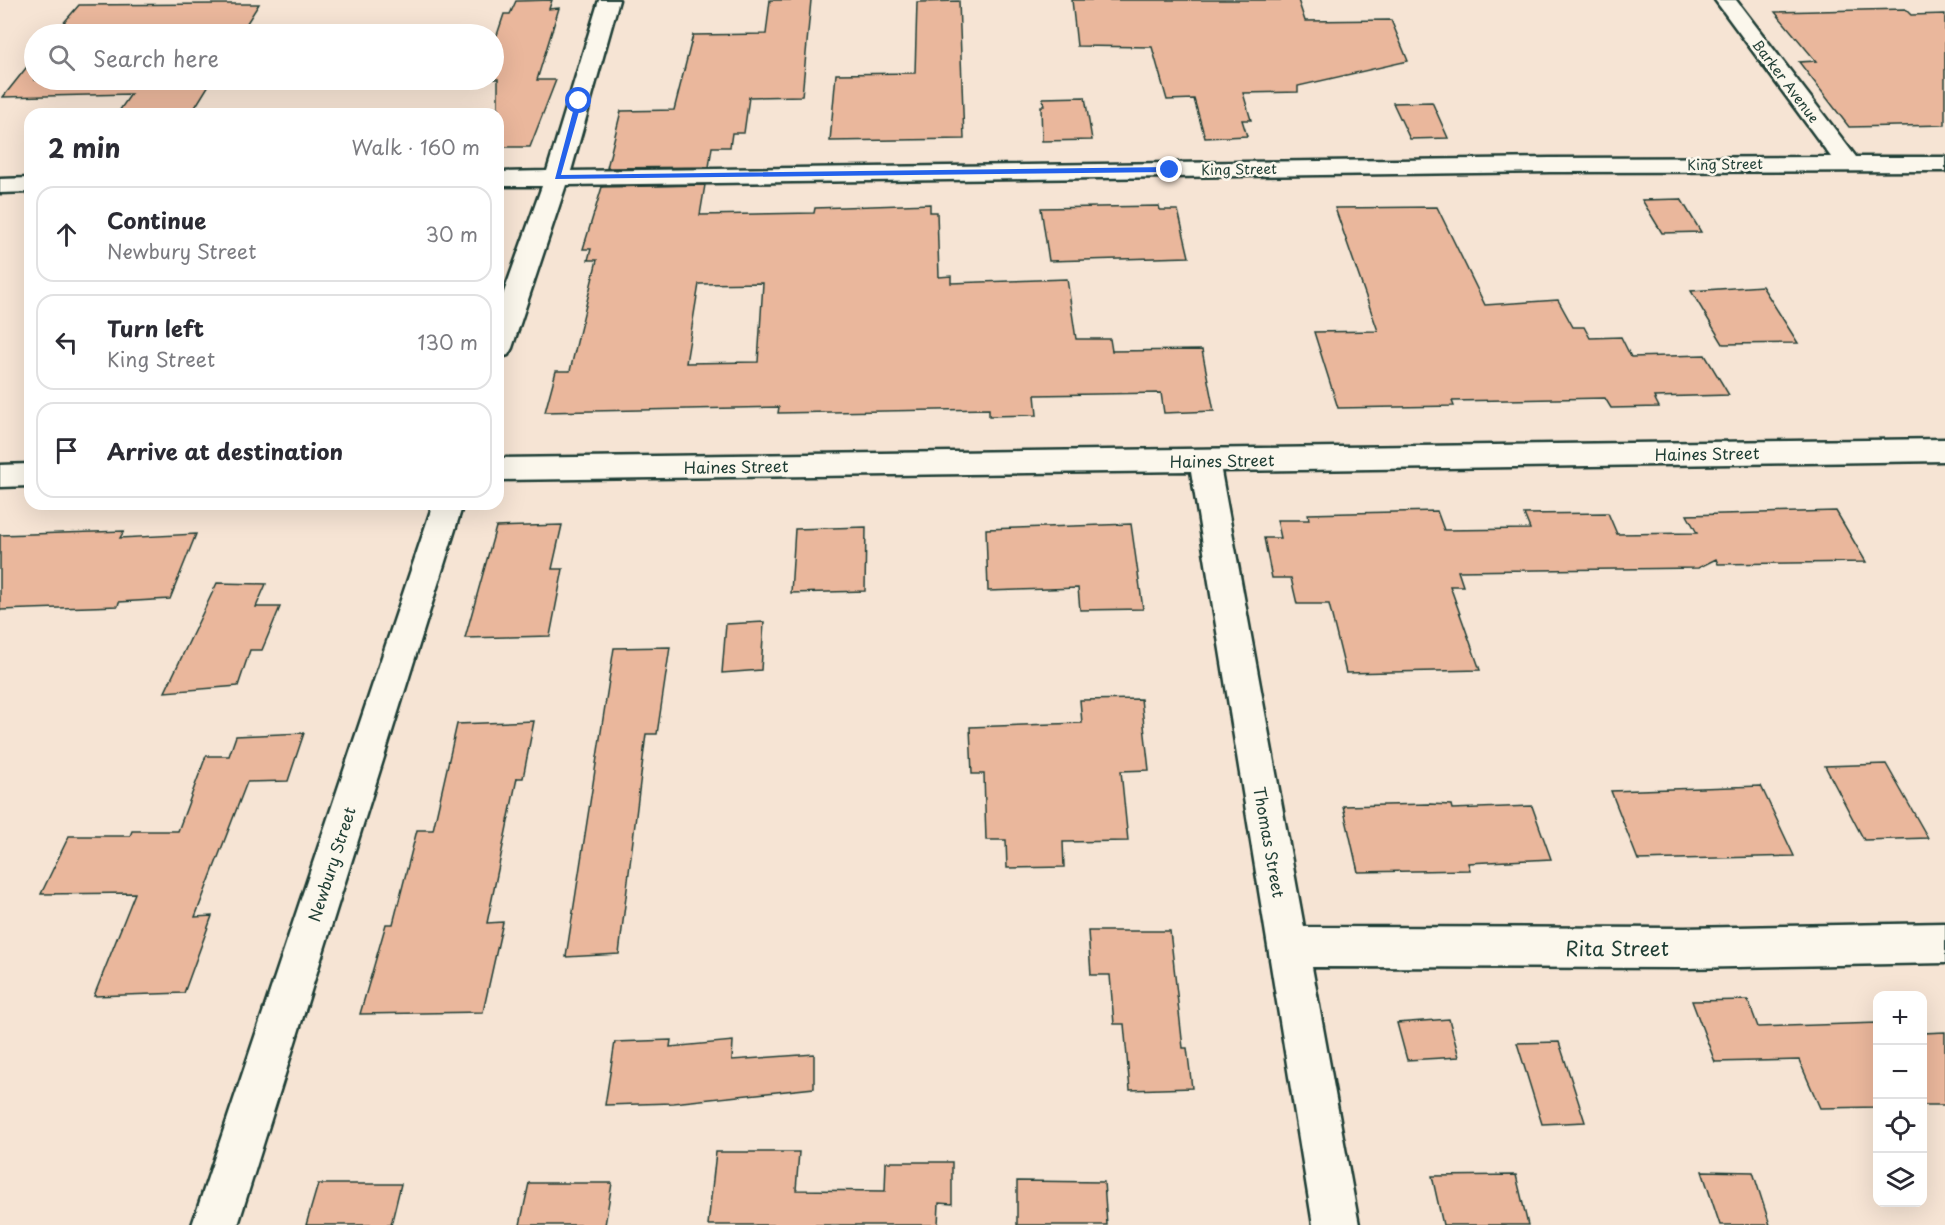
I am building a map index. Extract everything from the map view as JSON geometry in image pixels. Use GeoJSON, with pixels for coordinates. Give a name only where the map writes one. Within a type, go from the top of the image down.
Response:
{"type":"FeatureCollection","features":[{"type":"Feature","properties":{"kind":"street"},"geometry":{"type":"LineString","coordinates":[[504,331],[557,177],[609,0]]}},
{"type":"Feature","properties":{"kind":"street","name":"Barker Avenue"},"geometry":{"type":"LineString","coordinates":[[1725,0],[1848,163]]}},
{"type":"Feature","properties":{"kind":"street","name":"King Street"},"geometry":{"type":"LineString","coordinates":[[504,178],[1848,163],[1945,164]]}},
{"type":"Feature","properties":{"kind":"street"},"geometry":{"type":"LineString","coordinates":[[0,186],[24,185]]}},
{"type":"Feature","properties":{"kind":"street","name":"Haines Street"},"geometry":{"type":"LineString","coordinates":[[504,469],[1945,450]]}},
{"type":"Feature","properties":{"kind":"street","name":"Thomas Street"},"geometry":{"type":"LineString","coordinates":[[1204,460],[1336,1225]]}},
{"type":"Feature","properties":{"kind":"street"},"geometry":{"type":"LineString","coordinates":[[0,476],[24,475]]}},
{"type":"Feature","properties":{"kind":"street","name":"Newbury Street"},"geometry":{"type":"LineString","coordinates":[[215,1225],[446,510]]}},
{"type":"Feature","properties":{"kind":"street","name":"Rita Street"},"geometry":{"type":"LineString","coordinates":[[1288,947],[1685,948],[1945,942]]}},
{"type":"Feature","properties":{"kind":"building"},"geometry":{"type":"Polygon","coordinates":[[[552,0],[549,9],[559,8],[537,80],[556,80],[530,147],[504,147],[504,108],[498,108],[498,90],[504,90],[504,24],[501,24],[504,14],[510,14],[516,1],[552,0]]]}},
{"type":"Feature","properties":{"kind":"building"},"geometry":{"type":"Polygon","coordinates":[[[770,0],[811,0],[802,96],[749,97],[744,133],[732,133],[730,147],[712,147],[709,167],[607,168],[621,111],[674,110],[693,35],[766,34],[770,0]]]}},
{"type":"Feature","properties":{"kind":"building"},"geometry":{"type":"Polygon","coordinates":[[[1072,0],[1298,0],[1305,21],[1391,20],[1408,61],[1298,86],[1298,92],[1243,93],[1251,120],[1242,120],[1247,136],[1205,138],[1194,99],[1167,100],[1152,47],[1077,46],[1072,0]]]}},
{"type":"Feature","properties":{"kind":"building"},"geometry":{"type":"Polygon","coordinates":[[[959,1],[964,139],[830,141],[836,74],[915,73],[917,2],[959,1]]]}},
{"type":"Feature","properties":{"kind":"building"},"geometry":{"type":"Polygon","coordinates":[[[259,4],[246,24],[63,24],[79,5],[259,4]]]}},
{"type":"Feature","properties":{"kind":"building"},"geometry":{"type":"Polygon","coordinates":[[[1905,9],[1911,15],[1945,14],[1945,125],[1849,127],[1799,62],[1816,61],[1775,12],[1905,9]]]}},
{"type":"Feature","properties":{"kind":"building"},"geometry":{"type":"Polygon","coordinates":[[[24,71],[24,90],[206,90],[195,108],[121,108],[131,94],[3,97],[24,71]]]}},
{"type":"Feature","properties":{"kind":"building"},"geometry":{"type":"Polygon","coordinates":[[[1085,97],[1092,140],[1042,141],[1041,106],[1044,106],[1043,98],[1085,97]]]}},
{"type":"Feature","properties":{"kind":"building"},"geometry":{"type":"Polygon","coordinates":[[[1432,102],[1448,138],[1410,139],[1393,103],[1432,102]]]}},
{"type":"Feature","properties":{"kind":"building"},"geometry":{"type":"Polygon","coordinates":[[[705,185],[700,215],[814,213],[815,208],[930,204],[930,212],[937,212],[939,277],[951,276],[951,283],[1067,279],[1076,339],[1110,339],[1112,351],[1202,350],[1214,411],[1164,413],[1161,393],[1035,395],[1037,415],[989,416],[989,409],[778,413],[779,407],[545,412],[556,371],[570,371],[597,260],[588,260],[591,249],[583,249],[602,187],[705,185]],[[763,283],[699,284],[686,363],[758,362],[763,283]]]}},
{"type":"Feature","properties":{"kind":"building"},"geometry":{"type":"Polygon","coordinates":[[[1681,199],[1701,232],[1662,233],[1642,200],[1681,199]]]}},
{"type":"Feature","properties":{"kind":"building"},"geometry":{"type":"Polygon","coordinates":[[[1159,206],[1160,210],[1178,210],[1189,257],[1049,261],[1041,208],[1159,206]]]}},
{"type":"Feature","properties":{"kind":"building"},"geometry":{"type":"Polygon","coordinates":[[[1437,207],[1485,305],[1558,300],[1573,327],[1584,327],[1590,338],[1621,337],[1631,357],[1705,355],[1729,395],[1654,397],[1659,407],[1611,408],[1605,398],[1452,401],[1454,406],[1338,408],[1314,332],[1378,331],[1335,208],[1437,207]]]}},
{"type":"Feature","properties":{"kind":"building"},"geometry":{"type":"Polygon","coordinates":[[[1762,286],[1798,343],[1723,344],[1691,291],[1762,286]]]}},
{"type":"Feature","properties":{"kind":"building"},"geometry":{"type":"Polygon","coordinates":[[[1437,511],[1444,530],[1530,529],[1524,514],[1608,513],[1617,534],[1697,533],[1687,515],[1836,511],[1866,562],[1718,564],[1716,559],[1698,568],[1458,571],[1463,586],[1450,586],[1480,670],[1346,673],[1329,604],[1297,604],[1291,578],[1272,578],[1264,538],[1281,538],[1277,520],[1309,520],[1308,514],[1437,511]]]}},
{"type":"Feature","properties":{"kind":"building"},"geometry":{"type":"Polygon","coordinates":[[[1131,524],[1143,609],[1080,610],[1078,588],[988,591],[986,529],[1131,524]]]}},
{"type":"Feature","properties":{"kind":"building"},"geometry":{"type":"Polygon","coordinates":[[[562,525],[552,569],[563,569],[550,636],[465,638],[496,527],[562,525]]]}},
{"type":"Feature","properties":{"kind":"building"},"geometry":{"type":"Polygon","coordinates":[[[866,527],[865,591],[791,593],[795,529],[866,527]]]}},
{"type":"Feature","properties":{"kind":"building"},"geometry":{"type":"Polygon","coordinates":[[[124,531],[120,538],[196,534],[170,599],[119,602],[118,606],[0,610],[0,535],[124,531]]]}},
{"type":"Feature","properties":{"kind":"building"},"geometry":{"type":"Polygon","coordinates":[[[217,583],[266,584],[256,607],[280,607],[262,650],[250,650],[238,686],[165,692],[217,583]]]}},
{"type":"Feature","properties":{"kind":"building"},"geometry":{"type":"Polygon","coordinates":[[[764,622],[761,670],[722,673],[726,624],[764,622]]]}},
{"type":"Feature","properties":{"kind":"building"},"geometry":{"type":"Polygon","coordinates":[[[670,647],[657,734],[646,734],[619,954],[566,957],[614,648],[670,647]]]}},
{"type":"Feature","properties":{"kind":"building"},"geometry":{"type":"Polygon","coordinates":[[[1141,699],[1149,770],[1121,771],[1128,841],[1063,842],[1064,867],[1007,868],[1006,840],[986,840],[984,774],[972,774],[970,727],[1082,723],[1080,700],[1141,699]]]}},
{"type":"Feature","properties":{"kind":"building"},"geometry":{"type":"Polygon","coordinates":[[[534,721],[523,778],[517,778],[487,923],[503,922],[483,1012],[360,1014],[386,924],[393,924],[417,830],[433,830],[457,724],[534,721]]]}},
{"type":"Feature","properties":{"kind":"building"},"geometry":{"type":"Polygon","coordinates":[[[304,733],[288,781],[247,782],[195,917],[212,916],[184,993],[94,996],[135,893],[41,894],[69,836],[130,836],[132,831],[178,831],[206,756],[229,756],[236,736],[304,733]]]}},
{"type":"Feature","properties":{"kind":"building"},"geometry":{"type":"Polygon","coordinates":[[[1886,764],[1928,838],[1864,840],[1825,766],[1886,764]]]}},
{"type":"Feature","properties":{"kind":"building"},"geometry":{"type":"Polygon","coordinates":[[[1761,786],[1794,856],[1638,860],[1611,791],[1761,786]]]}},
{"type":"Feature","properties":{"kind":"building"},"geometry":{"type":"Polygon","coordinates":[[[1451,805],[1452,809],[1532,806],[1551,859],[1468,863],[1470,870],[1358,872],[1343,806],[1451,805]]]}},
{"type":"Feature","properties":{"kind":"building"},"geometry":{"type":"Polygon","coordinates":[[[1088,931],[1170,931],[1183,1048],[1187,1048],[1192,1088],[1130,1090],[1124,1024],[1114,1024],[1110,975],[1091,975],[1088,931]]]}},
{"type":"Feature","properties":{"kind":"building"},"geometry":{"type":"Polygon","coordinates":[[[1748,1000],[1758,1027],[1873,1023],[1873,1107],[1820,1108],[1799,1060],[1715,1062],[1692,1001],[1748,1000]]]}},
{"type":"Feature","properties":{"kind":"building"},"geometry":{"type":"Polygon","coordinates":[[[1449,1019],[1459,1057],[1407,1060],[1397,1023],[1449,1019]]]}},
{"type":"Feature","properties":{"kind":"building"},"geometry":{"type":"Polygon","coordinates":[[[1945,1032],[1945,1105],[1927,1105],[1927,1033],[1945,1032]]]}},
{"type":"Feature","properties":{"kind":"building"},"geometry":{"type":"Polygon","coordinates":[[[671,1040],[670,1047],[733,1041],[732,1060],[814,1054],[814,1088],[673,1103],[605,1105],[615,1042],[671,1040]]]}},
{"type":"Feature","properties":{"kind":"building"},"geometry":{"type":"Polygon","coordinates":[[[1559,1042],[1585,1122],[1542,1124],[1517,1043],[1559,1042]]]}},
{"type":"Feature","properties":{"kind":"building"},"geometry":{"type":"Polygon","coordinates":[[[716,1152],[799,1152],[796,1190],[885,1191],[886,1162],[952,1162],[952,1204],[939,1203],[938,1225],[708,1225],[716,1152]]]}},
{"type":"Feature","properties":{"kind":"building"},"geometry":{"type":"Polygon","coordinates":[[[1702,1171],[1753,1172],[1770,1225],[1720,1225],[1702,1171]]]}},
{"type":"Feature","properties":{"kind":"building"},"geometry":{"type":"Polygon","coordinates":[[[1516,1175],[1528,1225],[1443,1225],[1432,1176],[1516,1175]]]}},
{"type":"Feature","properties":{"kind":"building"},"geometry":{"type":"Polygon","coordinates":[[[1017,1181],[1104,1182],[1107,1225],[1017,1225],[1017,1181]]]}},
{"type":"Feature","properties":{"kind":"building"},"geometry":{"type":"Polygon","coordinates":[[[529,1183],[612,1183],[605,1225],[520,1225],[529,1183]]]}},
{"type":"Feature","properties":{"kind":"building"},"geometry":{"type":"Polygon","coordinates":[[[318,1184],[401,1184],[391,1225],[306,1225],[318,1184]]]}},
{"type":"Feature","properties":{"kind":"route"},"geometry":{"type":"LineString","coordinates":[[579,101],[557,177],[1170,170]]}}]}
